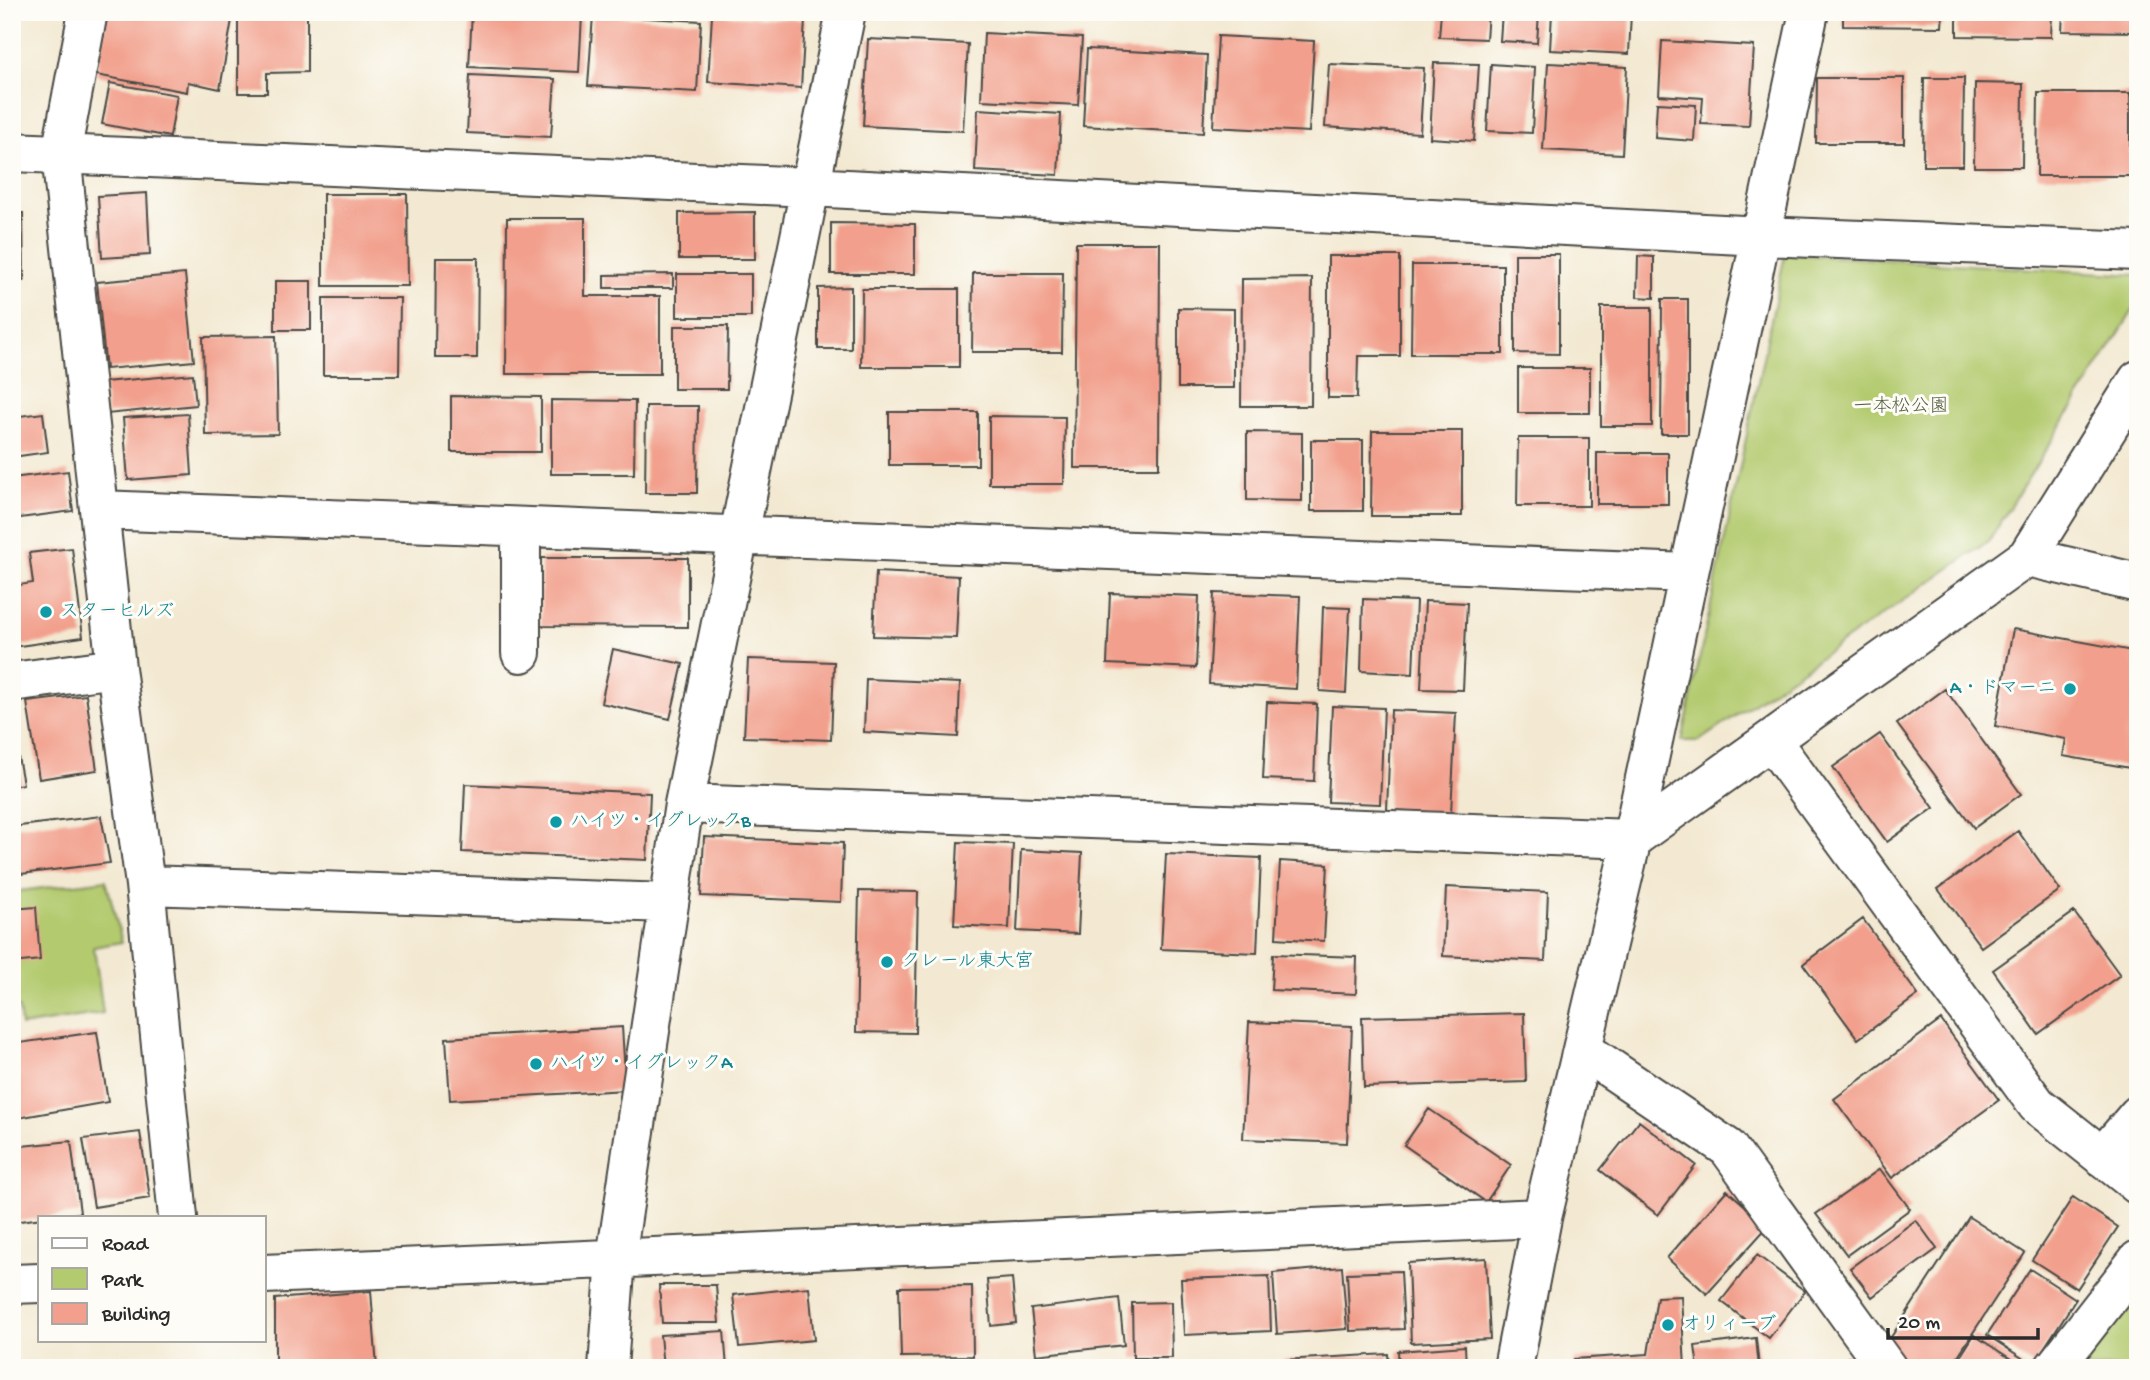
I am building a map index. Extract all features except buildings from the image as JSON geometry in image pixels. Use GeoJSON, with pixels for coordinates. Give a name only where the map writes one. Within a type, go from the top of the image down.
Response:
{"type":"FeatureCollection","features":[{"type":"Feature","properties":{"kind":"street"},"geometry":{"type":"LineString","coordinates":[[88,12],[61,154],[116,668],[145,885],[178,1216]]}},
{"type":"Feature","properties":{"kind":"street"},"geometry":{"type":"LineString","coordinates":[[608,1368],[616,1258],[684,804],[846,12]]}},
{"type":"Feature","properties":{"kind":"street"},"geometry":{"type":"LineString","coordinates":[[1513,1368],[1542,1218],[1632,839],[1809,12]]}},
{"type":"Feature","properties":{"kind":"street"},"geometry":{"type":"LineString","coordinates":[[12,152],[809,187],[1762,236],[2138,251]]}},
{"type":"Feature","properties":{"kind":"street"},"geometry":{"type":"LineString","coordinates":[[684,804],[1632,839],[2027,557],[2138,380]]}},
{"type":"Feature","properties":{"kind":"street"},"geometry":{"type":"LineString","coordinates":[[100,510],[1689,573]]}},
{"type":"Feature","properties":{"kind":"street"},"geometry":{"type":"LineString","coordinates":[[521,527],[521,653]]}},
{"type":"Feature","properties":{"kind":"street"},"geometry":{"type":"LineString","coordinates":[[2027,557],[2138,583]]}},
{"type":"Feature","properties":{"kind":"street"},"geometry":{"type":"LineString","coordinates":[[12,682],[116,668]]}},
{"type":"Feature","properties":{"kind":"street"},"geometry":{"type":"LineString","coordinates":[[1772,740],[2037,1105],[2138,1185]]}},
{"type":"Feature","properties":{"kind":"street"},"geometry":{"type":"LineString","coordinates":[[145,885],[669,903]]}},
{"type":"Feature","properties":{"kind":"street"},"geometry":{"type":"LineString","coordinates":[[1583,1050],[1728,1148],[1887,1368]]}},
{"type":"Feature","properties":{"kind":"street"},"geometry":{"type":"LineString","coordinates":[[2102,1157],[2138,1115]]}},
{"type":"Feature","properties":{"kind":"street"},"geometry":{"type":"LineString","coordinates":[[266,1274],[1542,1218]]}},
{"type":"Feature","properties":{"kind":"street"},"geometry":{"type":"LineString","coordinates":[[2054,1368],[2138,1260]]}},
{"type":"Feature","properties":{"kind":"street"},"geometry":{"type":"LineString","coordinates":[[12,1284],[38,1283]]}},
{"type":"Feature","properties":{"kind":"green space","name":"一本松公園"},"geometry":{"type":"Polygon","coordinates":[[[1785,254],[2138,275],[2138,297],[2134,309],[1989,541],[1699,741],[1682,741],[1785,254]]]}},
{"type":"Feature","properties":{"kind":"green space"},"geometry":{"type":"Polygon","coordinates":[[[106,880],[122,942],[94,947],[103,1013],[21,1026],[19,1008],[12,1008],[12,892],[106,880]]]}},
{"type":"Feature","properties":{"kind":"green space"},"geometry":{"type":"Polygon","coordinates":[[[2138,1277],[2138,1368],[2082,1368],[2067,1363],[2138,1277]]]}},
{"type":"Feature","properties":{"kind":"place","name":"スターヒルズ"},"geometry":{"type":"Point","coordinates":[46,612]}},
{"type":"Feature","properties":{"kind":"place","name":"A・ドマーニ"},"geometry":{"type":"Point","coordinates":[2070,689]}},
{"type":"Feature","properties":{"kind":"place","name":"ハイツ・イグレックB"},"geometry":{"type":"Point","coordinates":[556,822]}},
{"type":"Feature","properties":{"kind":"place","name":"クレール東大宮"},"geometry":{"type":"Point","coordinates":[887,962]}},
{"type":"Feature","properties":{"kind":"place","name":"ハイツ・イグレックA"},"geometry":{"type":"Point","coordinates":[536,1064]}},
{"type":"Feature","properties":{"kind":"place","name":"オリィーブ"},"geometry":{"type":"Point","coordinates":[1668,1325]}}]}
